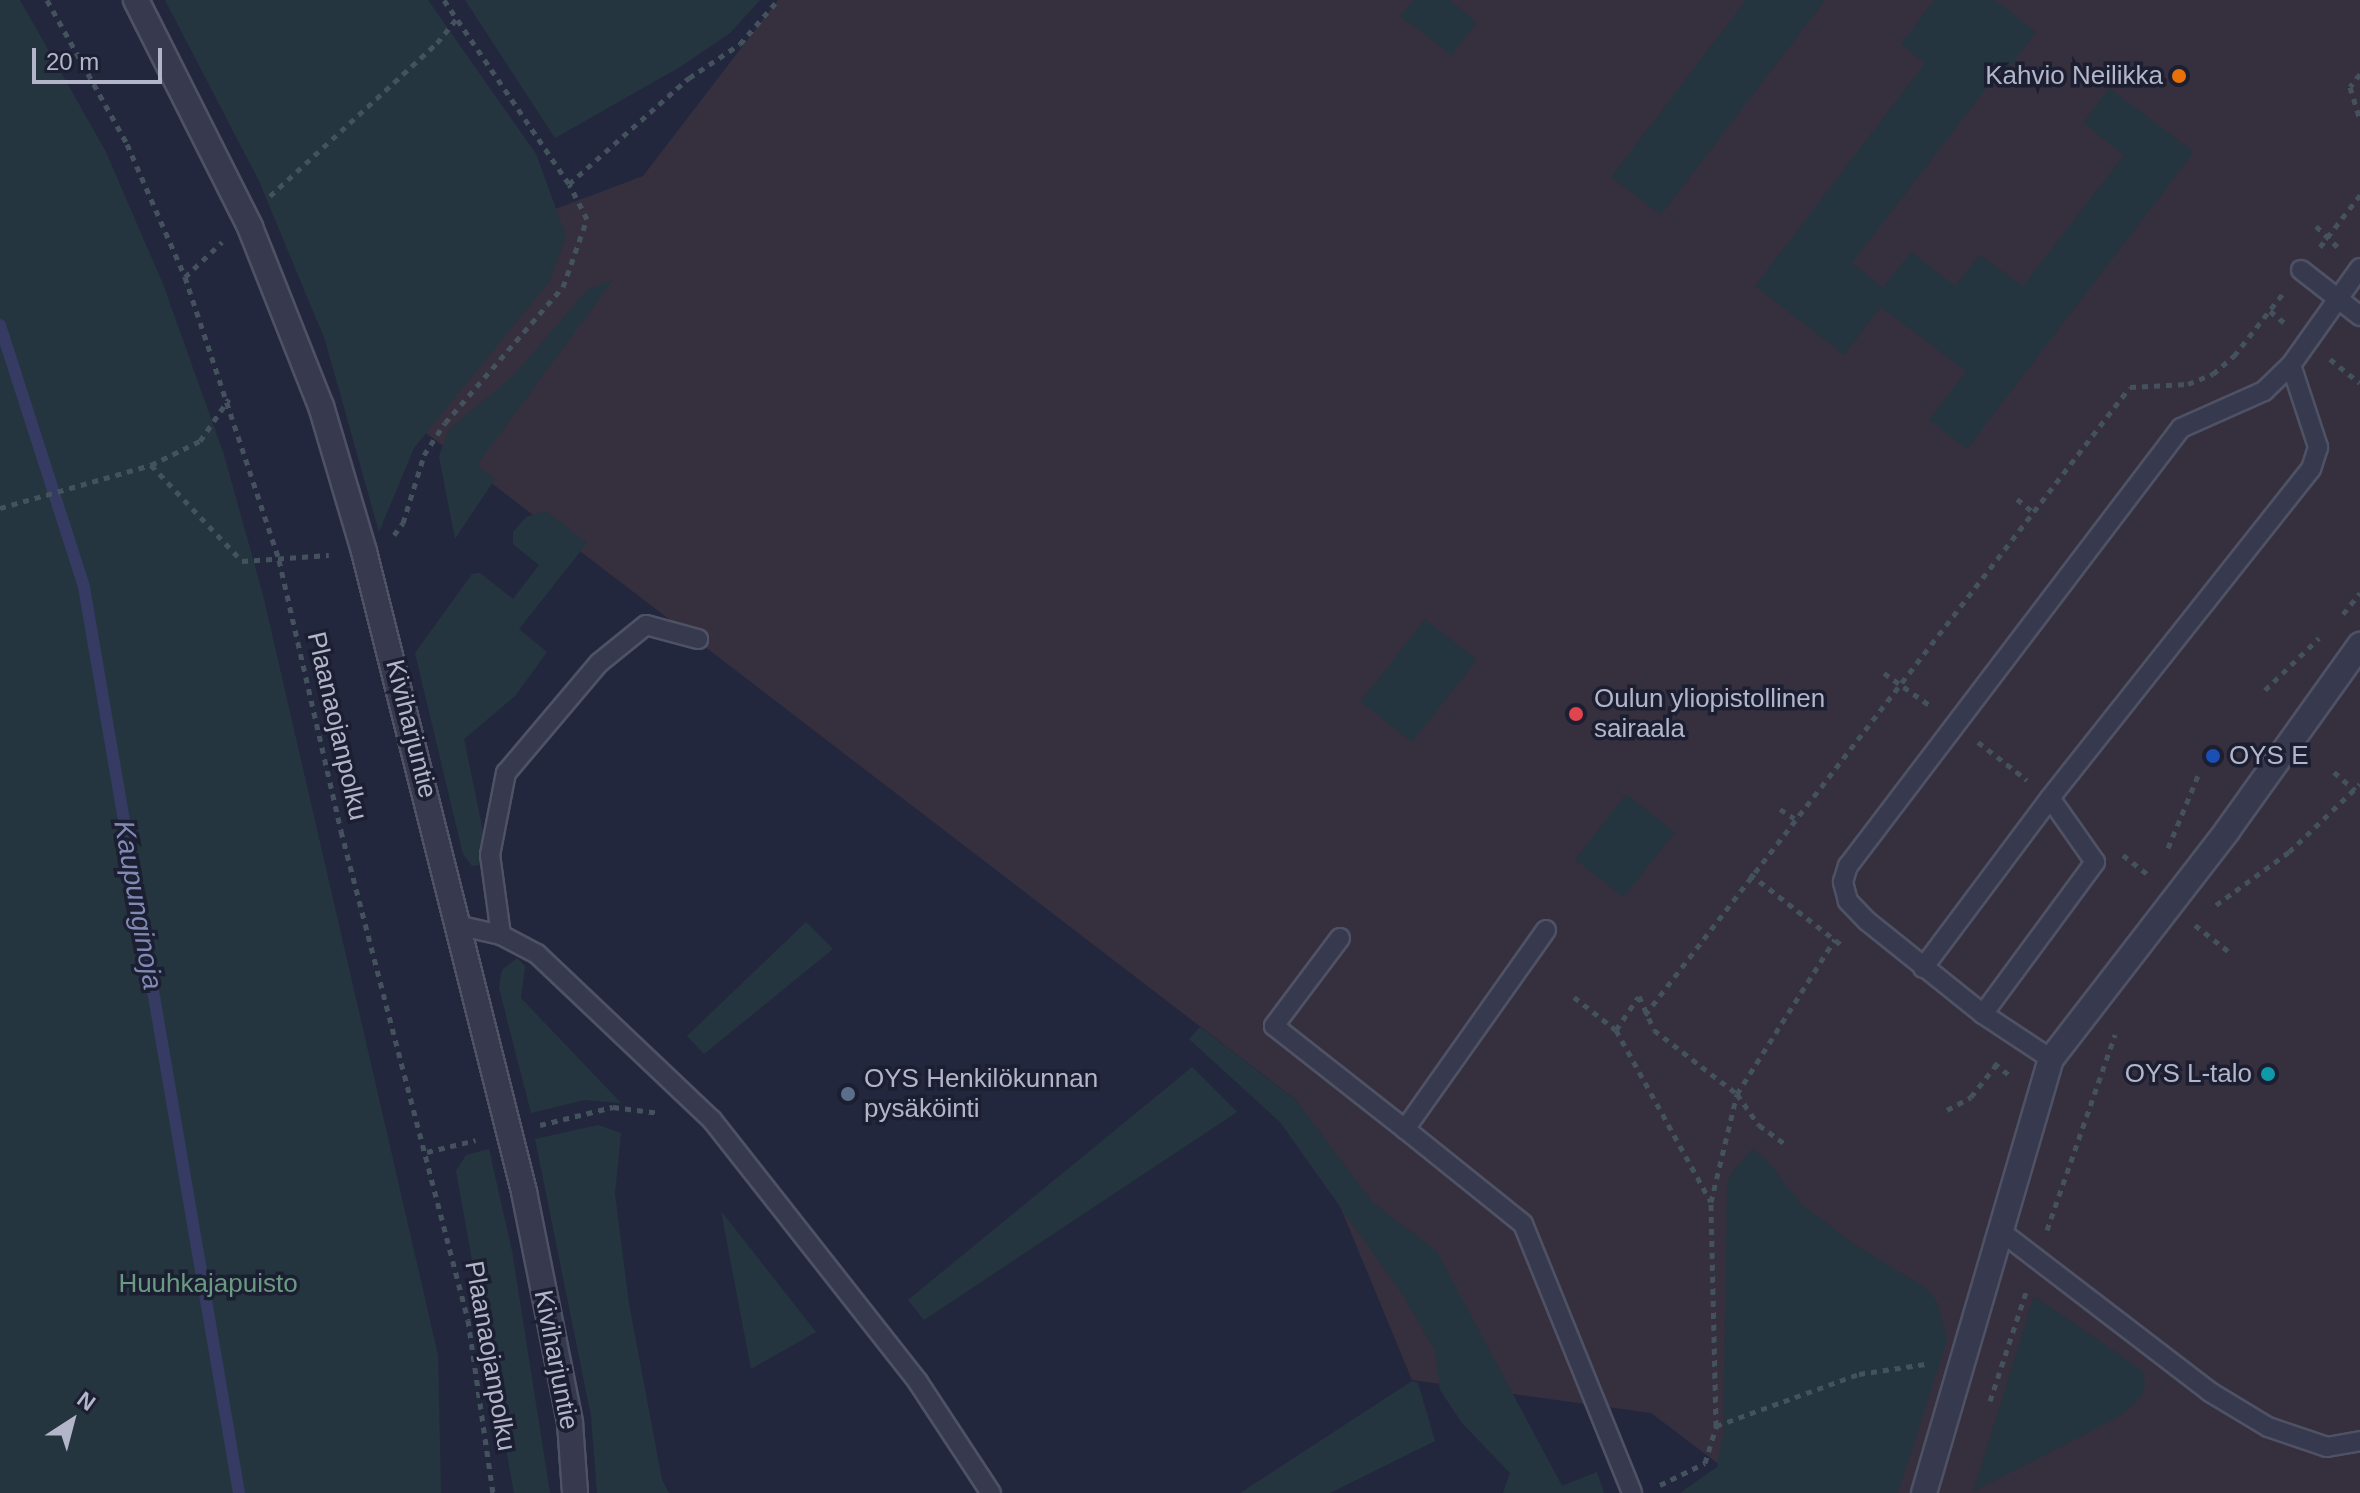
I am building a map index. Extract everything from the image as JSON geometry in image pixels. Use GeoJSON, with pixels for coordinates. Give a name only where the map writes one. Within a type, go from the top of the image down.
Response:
{"type":"FeatureCollection","features":[{"type":"Feature","properties":{"kind":"street","name":"Kiviharjuntie"},"geometry":{"type":"LineString","coordinates":[[136,0],[246,218],[321,406],[364,551],[461,926],[510,1132],[570,1423],[575,1493]]}},
{"type":"Feature","properties":{"kind":"street"},"geometry":{"type":"LineString","coordinates":[[1924,1493],[1987,1289],[2051,1059],[2227,831],[2360,645]]}},
{"type":"Feature","properties":{"kind":"lane"},"geometry":{"type":"LineString","coordinates":[[2051,1059],[1983,1014],[1923,968],[1848,901],[1843,882],[1848,866],[2181,428],[2264,391],[2291,365],[2360,268]]}},
{"type":"Feature","properties":{"kind":"lane"},"geometry":{"type":"LineString","coordinates":[[2301,270],[2360,316]]}},
{"type":"Feature","properties":{"kind":"lane"},"geometry":{"type":"LineString","coordinates":[[1923,968],[2050,798],[2311,469],[2318,447],[2291,365]]}},
{"type":"Feature","properties":{"kind":"lane"},"geometry":{"type":"LineString","coordinates":[[501,935],[490,855],[506,773],[599,663],[646,625],[698,639]]}},
{"type":"Feature","properties":{"kind":"lane"},"geometry":{"type":"LineString","coordinates":[[1983,1014],[2095,862],[2050,798]]}},
{"type":"Feature","properties":{"kind":"lane"},"geometry":{"type":"LineString","coordinates":[[461,926],[501,935],[548,964],[712,1120],[918,1382],[991,1493]]}},
{"type":"Feature","properties":{"kind":"lane"},"geometry":{"type":"LineString","coordinates":[[1405,1129],[1546,930]]}},
{"type":"Feature","properties":{"kind":"lane"},"geometry":{"type":"LineString","coordinates":[[1340,938],[1274,1026],[1523,1224],[1632,1493]]}},
{"type":"Feature","properties":{"kind":"lane"},"geometry":{"type":"LineString","coordinates":[[2003,1233],[2038,1255],[2210,1392],[2268,1427],[2327,1447],[2360,1441]]}},
{"type":"Feature","properties":{"kind":"path","name":"Plaanaojanpolku"},"geometry":{"type":"LineString","coordinates":[[47,0],[127,144],[185,277],[229,399],[279,560],[341,831],[427,1152],[468,1320],[493,1493]]}},
{"type":"Feature","properties":{"kind":"path"},"geometry":{"type":"LineString","coordinates":[[151,465],[242,561],[364,551],[385,544],[403,523],[424,455],[445,423],[563,287],[587,219],[569,184],[444,0]]}},
{"type":"Feature","properties":{"kind":"path"},"geometry":{"type":"LineString","coordinates":[[569,184],[689,78],[740,44],[778,0]]}},
{"type":"Feature","properties":{"kind":"path"},"geometry":{"type":"LineString","coordinates":[[185,277],[437,43],[457,18]]}},
{"type":"Feature","properties":{"kind":"path"},"geometry":{"type":"LineString","coordinates":[[2360,74],[2350,87],[2360,119]]}},
{"type":"Feature","properties":{"kind":"path"},"geometry":{"type":"LineString","coordinates":[[1645,1015],[1794,818],[2130,387],[2188,384],[2213,374],[2234,356],[2360,195]]}},
{"type":"Feature","properties":{"kind":"path"},"geometry":{"type":"LineString","coordinates":[[2,507],[151,465],[200,441],[229,399]]}},
{"type":"Feature","properties":{"kind":"path"},"geometry":{"type":"LineString","coordinates":[[2017,499],[2033,512]]}},
{"type":"Feature","properties":{"kind":"path"},"geometry":{"type":"LineString","coordinates":[[2339,619],[2360,593]]}},
{"type":"Feature","properties":{"kind":"path"},"geometry":{"type":"LineString","coordinates":[[2265,690],[2329,629]]}},
{"type":"Feature","properties":{"kind":"path"},"geometry":{"type":"LineString","coordinates":[[2334,772],[2355,790]]}},
{"type":"Feature","properties":{"kind":"path"},"geometry":{"type":"LineString","coordinates":[[2162,862],[2199,773]]}},
{"type":"Feature","properties":{"kind":"path"},"geometry":{"type":"LineString","coordinates":[[2213,907],[2289,852],[2360,784]]}},
{"type":"Feature","properties":{"kind":"path"},"geometry":{"type":"LineString","coordinates":[[1780,809],[1794,818]]}},
{"type":"Feature","properties":{"kind":"path"},"geometry":{"type":"LineString","coordinates":[[2151,877],[2156,869]]}},
{"type":"Feature","properties":{"kind":"path"},"geometry":{"type":"LineString","coordinates":[[2185,936],[2200,916]]}},
{"type":"Feature","properties":{"kind":"path"},"geometry":{"type":"LineString","coordinates":[[2194,925],[2228,951]]}},
{"type":"Feature","properties":{"kind":"path"},"geometry":{"type":"LineString","coordinates":[[1657,1487],[1705,1463],[1716,1426],[1711,1202],[1737,1094],[1835,939]]}},
{"type":"Feature","properties":{"kind":"path"},"geometry":{"type":"LineString","coordinates":[[1616,1030],[1639,996],[1654,1030],[1737,1094],[1759,1125],[1785,1144]]}},
{"type":"Feature","properties":{"kind":"path"},"geometry":{"type":"LineString","coordinates":[[1574,997],[1616,1030],[1711,1202]]}},
{"type":"Feature","properties":{"kind":"path"},"geometry":{"type":"LineString","coordinates":[[1988,1409],[2116,1031]]}},
{"type":"Feature","properties":{"kind":"path"},"geometry":{"type":"LineString","coordinates":[[1947,1110],[1971,1097],[1996,1065]]}},
{"type":"Feature","properties":{"kind":"path"},"geometry":{"type":"LineString","coordinates":[[427,1152],[613,1107],[712,1120]]}},
{"type":"Feature","properties":{"kind":"path"},"geometry":{"type":"LineString","coordinates":[[1716,1426],[1859,1374],[1935,1362],[1964,1366],[1997,1381]]}},
{"type":"Feature","properties":{"kind":"shaded area","name":"Oulun yliopistollinen sairaala"},"geometry":{"type":"Polygon","coordinates":[[[778,0],[2360,0],[2360,1493],[1757,1493],[1651,1413],[1412,1380],[1296,1100],[383,400],[342,289],[643,176],[778,0]]]}},
{"type":"Feature","properties":{"kind":"green space","name":"Huuhkajapuisto"},"geometry":{"type":"Polygon","coordinates":[[[0,0],[20,0],[105,150],[163,284],[224,455],[263,595],[438,1355],[441,1493],[0,1493],[0,0]]]}},
{"type":"Feature","properties":{"kind":"green space"},"geometry":{"type":"Polygon","coordinates":[[[165,0],[428,0],[536,154],[566,236],[550,281],[414,448],[379,532],[325,340],[259,181],[165,0]]]}},
{"type":"Feature","properties":{"kind":"green space"},"geometry":{"type":"Polygon","coordinates":[[[465,0],[760,0],[730,33],[680,67],[555,138],[465,0]]]}},
{"type":"Feature","properties":{"kind":"green space"},"geometry":{"type":"Polygon","coordinates":[[[1413,0],[1449,0],[1477,22],[1452,55],[1400,16],[1413,0]]]}},
{"type":"Feature","properties":{"kind":"green space"},"geometry":{"type":"Polygon","coordinates":[[[1746,0],[1825,0],[1661,215],[1611,177],[1746,0]]]}},
{"type":"Feature","properties":{"kind":"green space"},"geometry":{"type":"Polygon","coordinates":[[[1934,0],[1995,0],[2036,32],[2010,67],[2005,64],[1852,263],[1883,287],[1911,252],[1955,286],[1980,255],[2023,286],[2124,155],[2083,123],[2109,88],[2194,152],[1967,449],[1929,420],[1966,371],[1881,307],[1844,355],[1755,286],[1925,63],[1901,44],[1934,0]]]}},
{"type":"Feature","properties":{"kind":"green space"},"geometry":{"type":"Polygon","coordinates":[[[614,279],[477,465],[495,479],[455,539],[439,456],[449,429],[511,378],[587,290],[614,279]]]}},
{"type":"Feature","properties":{"kind":"green space"},"geometry":{"type":"Polygon","coordinates":[[[546,511],[587,543],[519,629],[547,652],[515,696],[464,739],[488,856],[481,865],[472,866],[463,854],[415,653],[472,574],[480,573],[513,599],[539,565],[513,544],[513,532],[526,517],[546,511]]]}},
{"type":"Feature","properties":{"kind":"green space"},"geometry":{"type":"Polygon","coordinates":[[[1425,619],[1477,660],[1412,742],[1360,702],[1425,619]]]}},
{"type":"Feature","properties":{"kind":"green space"},"geometry":{"type":"Polygon","coordinates":[[[1626,794],[1675,832],[1624,898],[1575,859],[1626,794]]]}},
{"type":"Feature","properties":{"kind":"green space"},"geometry":{"type":"Polygon","coordinates":[[[806,922],[833,949],[704,1054],[687,1036],[806,922]]]}},
{"type":"Feature","properties":{"kind":"green space"},"geometry":{"type":"Polygon","coordinates":[[[517,958],[525,966],[521,998],[621,1103],[584,1100],[531,1113],[499,988],[502,970],[517,958]]]}},
{"type":"Feature","properties":{"kind":"green space"},"geometry":{"type":"Polygon","coordinates":[[[1200,1027],[1296,1100],[1373,1203],[1436,1250],[1562,1486],[1597,1472],[1604,1493],[1503,1493],[1510,1473],[1462,1423],[1440,1390],[1435,1351],[1402,1294],[1280,1122],[1189,1039],[1200,1027]]]}},
{"type":"Feature","properties":{"kind":"green space"},"geometry":{"type":"Polygon","coordinates":[[[1192,1067],[1237,1112],[924,1320],[908,1300],[1192,1067]]]}},
{"type":"Feature","properties":{"kind":"green space"},"geometry":{"type":"Polygon","coordinates":[[[598,1125],[621,1133],[615,1194],[629,1304],[662,1480],[669,1493],[597,1493],[591,1416],[535,1139],[598,1125]]]}},
{"type":"Feature","properties":{"kind":"green space"},"geometry":{"type":"Polygon","coordinates":[[[489,1149],[512,1251],[550,1493],[514,1493],[456,1171],[466,1155],[489,1149]]]}},
{"type":"Feature","properties":{"kind":"green space"},"geometry":{"type":"Polygon","coordinates":[[[1752,1149],[1765,1158],[1801,1204],[1857,1246],[1929,1290],[1938,1304],[1947,1341],[1898,1493],[1680,1493],[1717,1467],[1723,1435],[1727,1185],[1730,1174],[1752,1149]]]}},
{"type":"Feature","properties":{"kind":"green space"},"geometry":{"type":"Polygon","coordinates":[[[721,1211],[816,1332],[751,1369],[721,1211]]]}},
{"type":"Feature","properties":{"kind":"green space"},"geometry":{"type":"Polygon","coordinates":[[[2034,1296],[2143,1371],[2145,1385],[2141,1397],[2122,1415],[1973,1492],[2034,1296]]]}},
{"type":"Feature","properties":{"kind":"green space"},"geometry":{"type":"Polygon","coordinates":[[[1412,1381],[1418,1383],[1435,1441],[1330,1493],[1240,1493],[1412,1381]]]}},
{"type":"Feature","properties":{"kind":"waterway","name":"Kaupunginoja"},"geometry":{"type":"LineString","coordinates":[[0,325],[84,587],[239,1493]]}},
{"type":"Feature","properties":{"kind":"place","name":"Kahvio Neilikka"},"geometry":{"type":"Point","coordinates":[2179,76]}},
{"type":"Feature","properties":{"kind":"place","name":"Oulun yliopistollinen sairaala"},"geometry":{"type":"Point","coordinates":[1576,714]}},
{"type":"Feature","properties":{"kind":"place","name":"OYS E"},"geometry":{"type":"Point","coordinates":[2213,756]}},
{"type":"Feature","properties":{"kind":"place","name":"OYS L-talo"},"geometry":{"type":"Point","coordinates":[2268,1074]}},
{"type":"Feature","properties":{"kind":"place","name":"OYS Henkilökunnan pysäköinti"},"geometry":{"type":"Point","coordinates":[848,1094]}}]}
